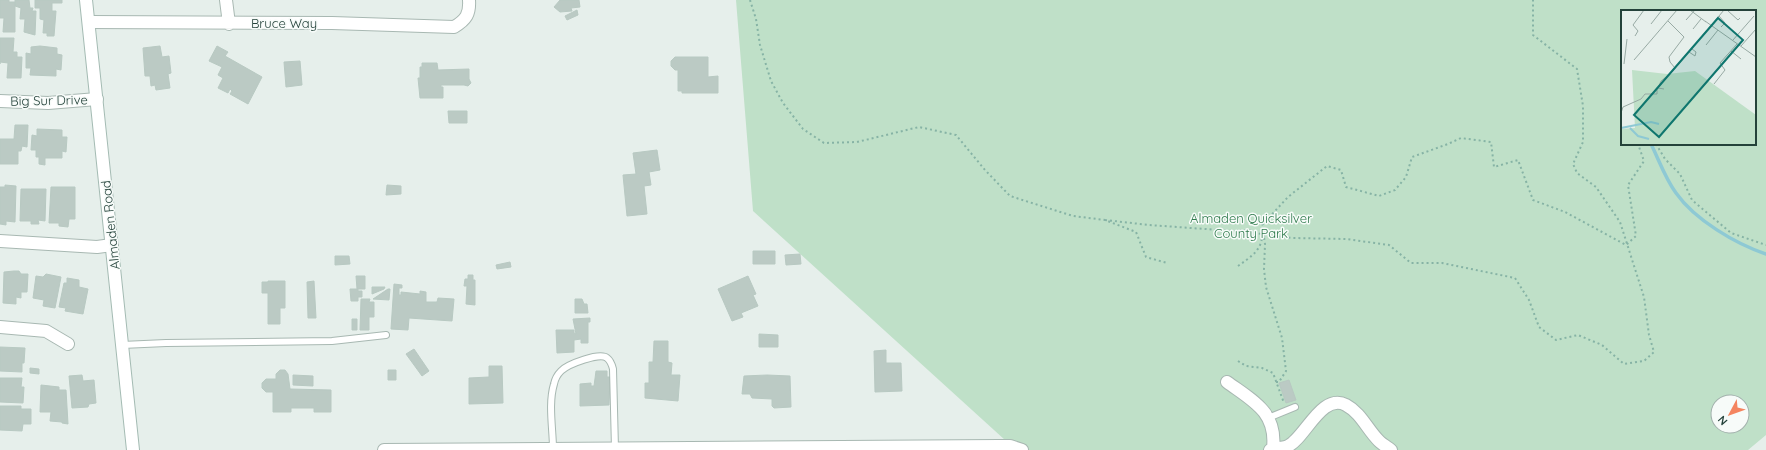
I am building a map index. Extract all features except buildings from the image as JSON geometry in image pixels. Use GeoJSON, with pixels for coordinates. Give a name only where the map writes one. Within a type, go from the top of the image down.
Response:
{"type":"FeatureCollection","features":[{"type":"Feature","properties":{"kind":"street","name":"Almaden Road"},"geometry":{"type":"LineString","coordinates":[[86,0],[133,450]]}},
{"type":"Feature","properties":{"kind":"street"},"geometry":{"type":"LineString","coordinates":[[226,0],[229,24]]}},
{"type":"Feature","properties":{"kind":"street","name":"Bruce Way"},"geometry":{"type":"LineString","coordinates":[[89,22],[229,24],[332,23],[454,27],[465,20],[469,5]]}},
{"type":"Feature","properties":{"kind":"street","name":"Big Sur Drive"},"geometry":{"type":"LineString","coordinates":[[0,101],[48,103],[97,99]]}},
{"type":"Feature","properties":{"kind":"street"},"geometry":{"type":"LineString","coordinates":[[0,241],[97,247],[112,245]]}},
{"type":"Feature","properties":{"kind":"street"},"geometry":{"type":"LineString","coordinates":[[0,327],[46,331],[68,344]]}},
{"type":"Feature","properties":{"kind":"street"},"geometry":{"type":"LineString","coordinates":[[1227,382],[1264,410],[1274,434],[1271,449],[1287,447],[1294,442],[1321,411],[1330,405],[1338,403],[1344,404],[1355,411],[1379,441],[1391,450]]}},
{"type":"Feature","properties":{"kind":"street"},"geometry":{"type":"LineString","coordinates":[[384,450],[902,449],[1010,446],[1022,450]]}},
{"type":"Feature","properties":{"kind":"lane"},"geometry":{"type":"LineString","coordinates":[[121,345],[166,343],[332,342],[386,335]]}},
{"type":"Feature","properties":{"kind":"lane"},"geometry":{"type":"LineString","coordinates":[[553,449],[552,404],[554,384],[557,377],[562,370],[569,366],[598,356],[608,358],[613,369],[615,449]]}},
{"type":"Feature","properties":{"kind":"lane"},"geometry":{"type":"LineString","coordinates":[[1268,418],[1295,407]]}},
{"type":"Feature","properties":{"kind":"path"},"geometry":{"type":"LineString","coordinates":[[750,0],[756,19],[760,45],[771,81],[783,103],[803,129],[824,143],[857,142],[919,127],[956,134],[985,170],[1010,196],[1073,216],[1149,225],[1233,231],[1250,230],[1263,235],[1293,238],[1346,239],[1389,245],[1411,263],[1442,262],[1515,278],[1529,300],[1539,327],[1556,340],[1578,335],[1602,345],[1624,364],[1644,361],[1654,352],[1649,335],[1644,297],[1626,245],[1620,222],[1596,187],[1577,173],[1573,164],[1582,142],[1583,106],[1576,69],[1533,36],[1533,0]]}},
{"type":"Feature","properties":{"kind":"path"},"geometry":{"type":"LineString","coordinates":[[1276,382],[1279,382],[1286,371],[1282,338],[1266,287],[1264,269],[1265,244],[1262,225],[1288,197],[1327,166],[1341,170],[1346,187],[1379,196],[1395,190],[1406,177],[1412,156],[1461,138],[1491,142],[1494,167],[1518,160],[1533,200],[1565,212],[1626,245]]}},
{"type":"Feature","properties":{"kind":"path"},"geometry":{"type":"LineString","coordinates":[[1626,245],[1636,236],[1628,185],[1644,161],[1638,145]]}},
{"type":"Feature","properties":{"kind":"path"},"geometry":{"type":"LineString","coordinates":[[1657,145],[1666,159],[1680,174],[1692,200],[1731,233],[1766,245]]}},
{"type":"Feature","properties":{"kind":"path"},"geometry":{"type":"LineString","coordinates":[[1106,220],[1136,232],[1146,257],[1167,263]]}},
{"type":"Feature","properties":{"kind":"path"},"geometry":{"type":"LineString","coordinates":[[1238,266],[1258,250],[1261,246],[1263,235]]}},
{"type":"Feature","properties":{"kind":"path"},"geometry":{"type":"LineString","coordinates":[[1238,361],[1246,366],[1258,367],[1273,373],[1286,410]]}},
{"type":"Feature","properties":{"kind":"green space","name":"Almaden Quicksilver County Park"},"geometry":{"type":"Polygon","coordinates":[[[736,0],[1766,0],[1766,435],[1748,450],[1016,450],[753,211],[736,0]]]}},
{"type":"Feature","properties":{"kind":"waterway"},"geometry":{"type":"LineString","coordinates":[[1651,145],[1672,187],[1694,213],[1705,222],[1729,237],[1754,250],[1766,254]]}}]}
